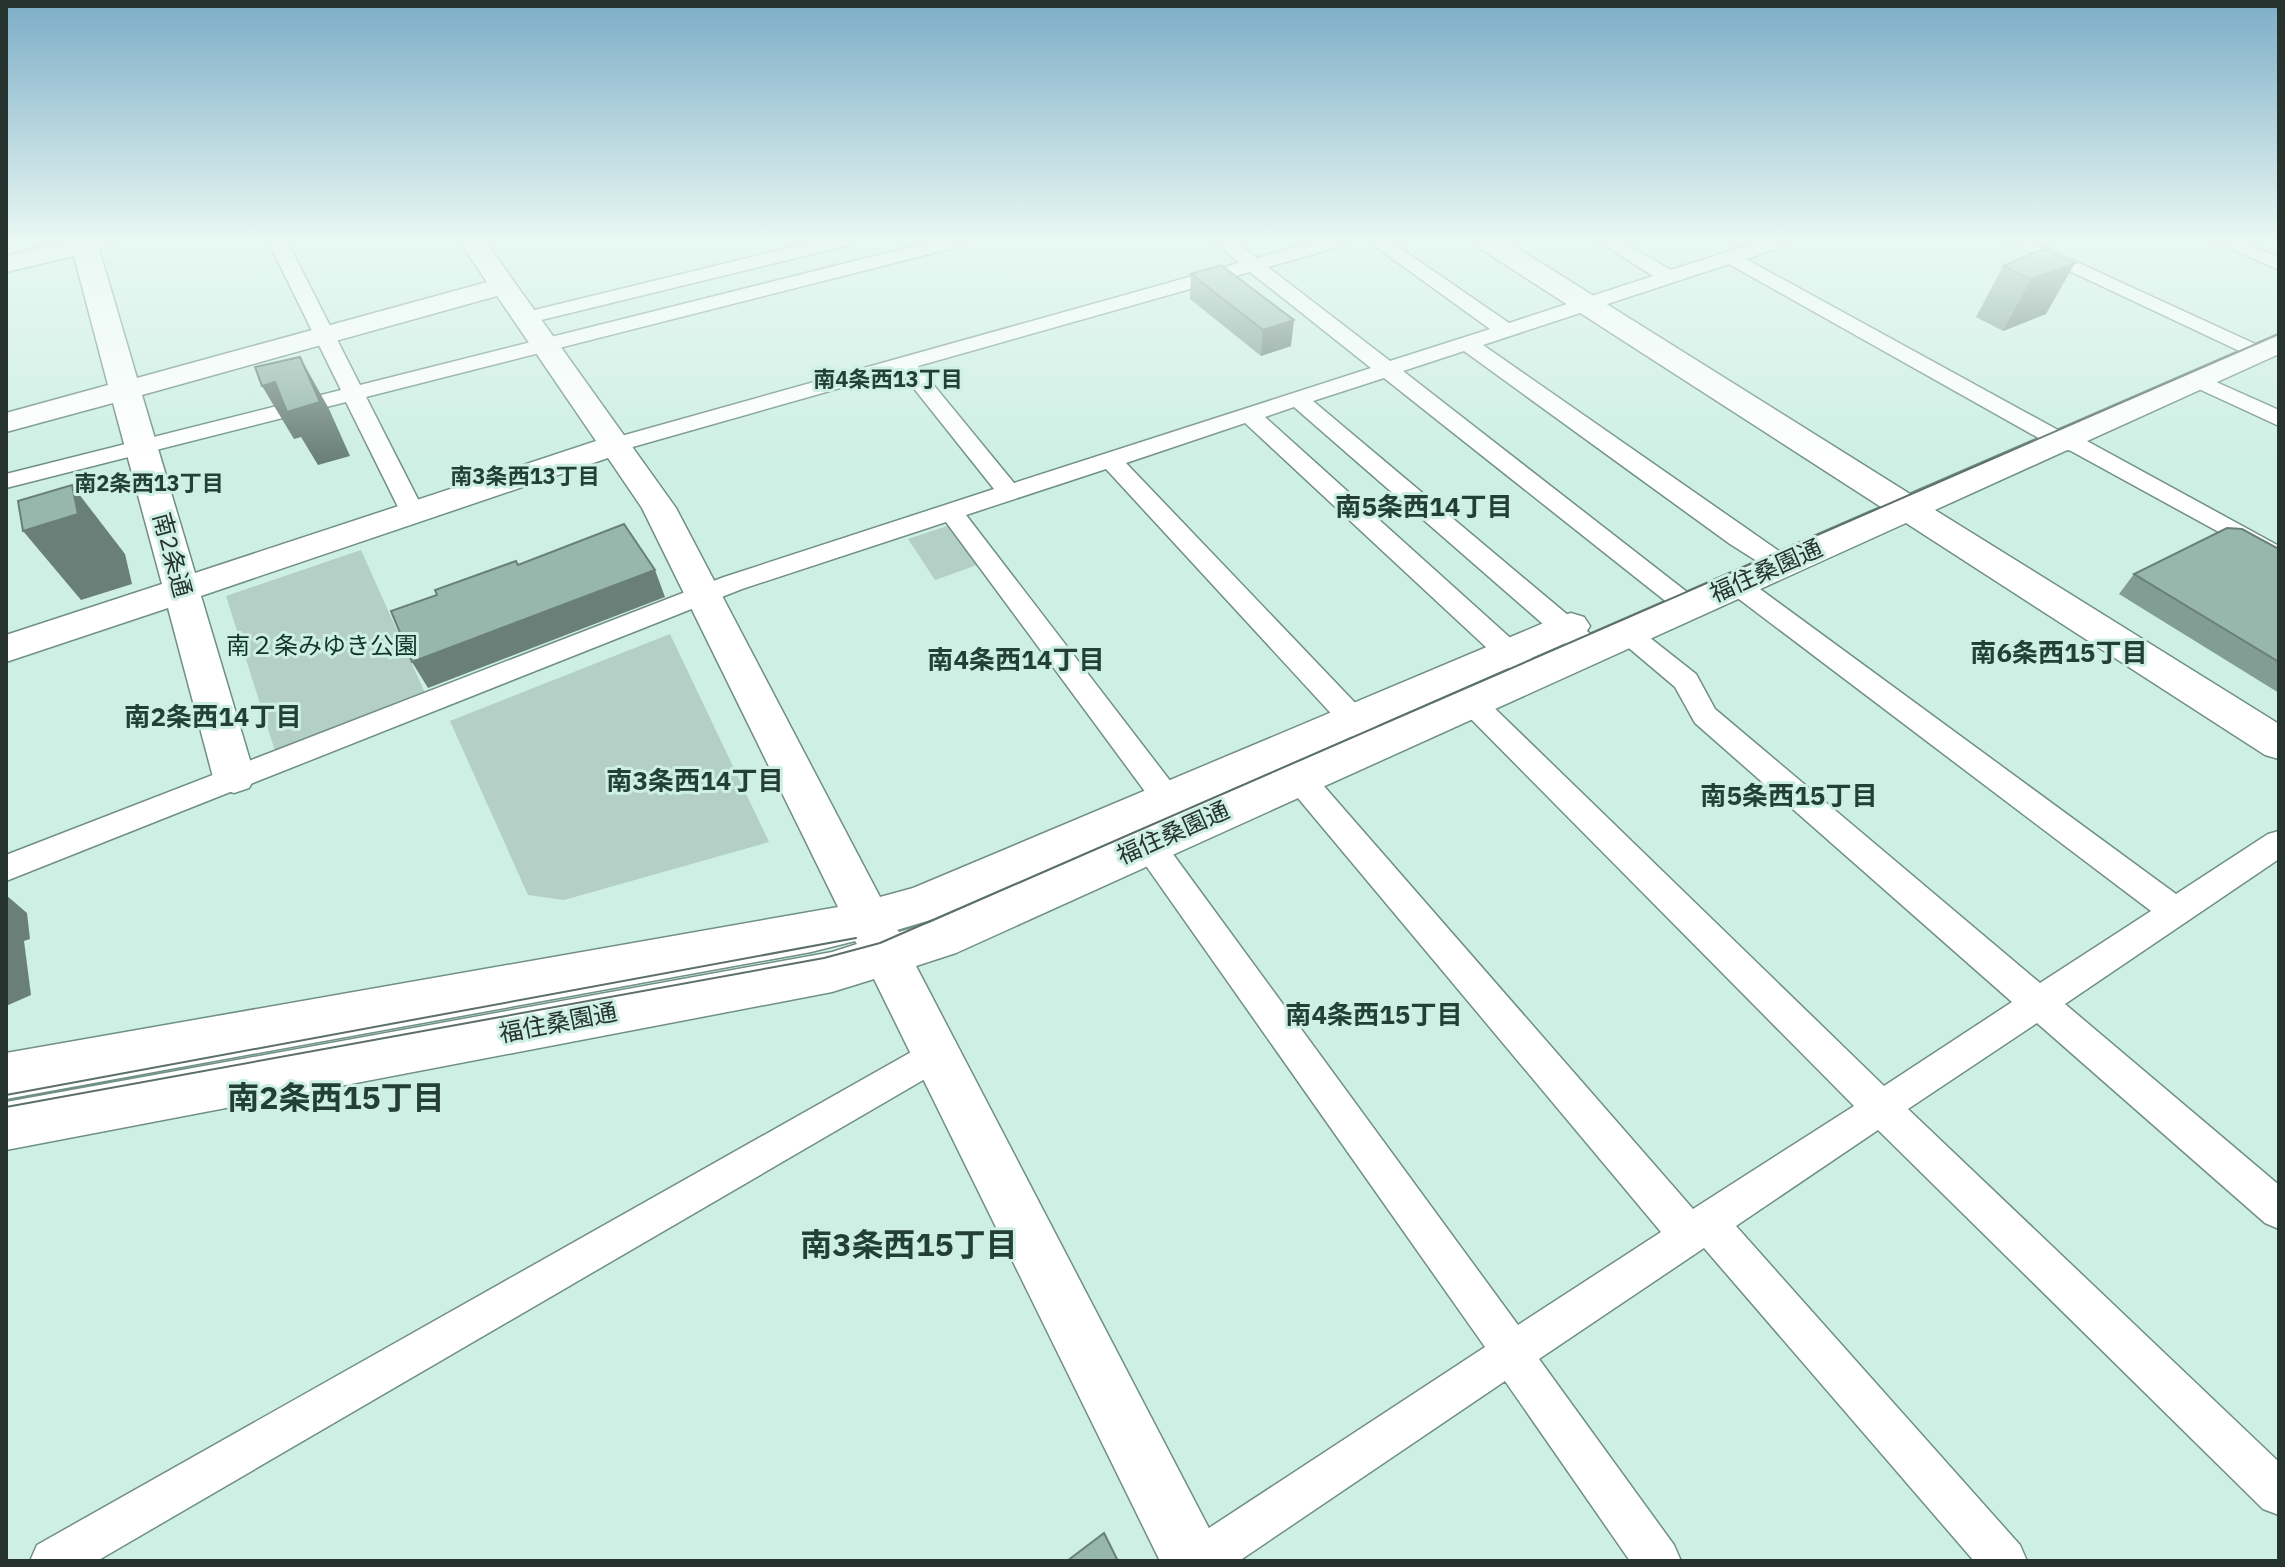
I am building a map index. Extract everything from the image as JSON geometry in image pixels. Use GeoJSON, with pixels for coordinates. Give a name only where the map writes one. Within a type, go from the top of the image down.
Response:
{"type":"FeatureCollection","features":[{"type":"Feature","properties":{"kind":"street","name":"南2条通"},"geometry":{"type":"LineString","coordinates":[[107,314],[234,777]]}},
{"type":"Feature","properties":{"kind":"street"},"geometry":{"type":"LineString","coordinates":[[314,314],[413,513]]}},
{"type":"Feature","properties":{"kind":"street"},"geometry":{"type":"LineString","coordinates":[[6,423],[401,314]]}},
{"type":"Feature","properties":{"kind":"street"},"geometry":{"type":"LineString","coordinates":[[523,314],[659,508],[1196,1561],[2279,843]]}},
{"type":"Feature","properties":{"kind":"street"},"geometry":{"type":"LineString","coordinates":[[6,481],[353,393],[590,314]]}},
{"type":"Feature","properties":{"kind":"street"},"geometry":{"type":"LineString","coordinates":[[535,331],[614,314]]}},
{"type":"Feature","properties":{"kind":"street"},"geometry":{"type":"LineString","coordinates":[[6,649],[615,445],[1079,314]]}},
{"type":"Feature","properties":{"kind":"street"},"geometry":{"type":"LineString","coordinates":[[1317,314],[1675,596]]}},
{"type":"Feature","properties":{"kind":"street"},"geometry":{"type":"LineString","coordinates":[[1482,314],[1505,330]]}},
{"type":"Feature","properties":{"kind":"street"},"geometry":{"type":"LineString","coordinates":[[6,868],[703,594],[1555,314]]}},
{"type":"Feature","properties":{"kind":"street"},"geometry":{"type":"LineString","coordinates":[[1603,314],[2279,744]]}},
{"type":"Feature","properties":{"kind":"street"},"geometry":{"type":"LineString","coordinates":[[1833,314],[2279,557]]}},
{"type":"Feature","properties":{"kind":"street"},"geometry":{"type":"LineString","coordinates":[[2199,314],[2262,339]]}},
{"type":"Feature","properties":{"kind":"street","name":"福住桑園通"},"geometry":{"type":"LineString","coordinates":[[2047,432],[2196,379],[2262,339]]}},
{"type":"Feature","properties":{"kind":"street","name":"福住桑園通"},"geometry":{"type":"LineString","coordinates":[[6,1076],[811,933],[940,939],[1148,844],[1178,813],[1521,663],[1594,636],[1767,555],[2262,339]]}},
{"type":"Feature","properties":{"kind":"street"},"geometry":{"type":"LineString","coordinates":[[1466,343],[1767,555]]}},
{"type":"Feature","properties":{"kind":"street"},"geometry":{"type":"LineString","coordinates":[[904,363],[1009,492]]}},
{"type":"Feature","properties":{"kind":"street"},"geometry":{"type":"LineString","coordinates":[[2196,379],[2279,419]]}},
{"type":"Feature","properties":{"kind":"street"},"geometry":{"type":"LineString","coordinates":[[1296,398],[1594,636],[1686,681],[1705,716],[2279,1210]]}},
{"type":"Feature","properties":{"kind":"street"},"geometry":{"type":"LineString","coordinates":[[1248,414],[1521,663]]}},
{"type":"Feature","properties":{"kind":"street"},"geometry":{"type":"LineString","coordinates":[[1109,459],[1364,731]]}},
{"type":"Feature","properties":{"kind":"street"},"geometry":{"type":"LineString","coordinates":[[950,511],[1178,813]]}},
{"type":"Feature","properties":{"kind":"street","name":"福住桑園通"},"geometry":{"type":"LineString","coordinates":[[1594,636],[1675,596],[1736,584],[1767,555]]}},
{"type":"Feature","properties":{"kind":"street"},"geometry":{"type":"LineString","coordinates":[[1736,584],[2176,912]]}},
{"type":"Feature","properties":{"kind":"street","name":"福住桑園通"},"geometry":{"type":"LineString","coordinates":[[6,1126],[832,972],[921,905],[1178,813],[1298,777],[1364,731],[1470,701],[1521,663]]}},
{"type":"Feature","properties":{"kind":"street"},"geometry":{"type":"LineString","coordinates":[[1470,701],[1881,1108],[2279,1493]]}},
{"type":"Feature","properties":{"kind":"street"},"geometry":{"type":"LineString","coordinates":[[1298,777],[1698,1229],[2004,1561]]}},
{"type":"Feature","properties":{"kind":"street"},"geometry":{"type":"LineString","coordinates":[[1148,844],[1658,1561]]}},
{"type":"Feature","properties":{"kind":"street"},"geometry":{"type":"LineString","coordinates":[[53,1561],[936,1054]]}},
{"type":"Feature","properties":{"kind":"green space"},"geometry":{"type":"Polygon","coordinates":[[[947,526],[977,565],[935,580],[908,539],[947,526]]]}},
{"type":"Feature","properties":{"kind":"green space","name":"南２条みゆき公園"},"geometry":{"type":"Polygon","coordinates":[[[361,550],[425,693],[275,751],[226,596],[361,550]]]}},
{"type":"Feature","properties":{"kind":"green space"},"geometry":{"type":"Polygon","coordinates":[[[670,634],[769,842],[564,900],[528,895],[450,721],[670,634]]]}},
{"type":"Feature","properties":{"kind":"building"},"geometry":{"type":"Polygon","coordinates":[[[1243,314],[1286,314],[1294,320],[1263,330],[1243,314]]]}},
{"type":"Feature","properties":{"kind":"building"},"geometry":{"type":"Polygon","coordinates":[[[300,357],[320,402],[287,412],[275,382],[262,386],[255,367],[300,357]]]}},
{"type":"Feature","properties":{"kind":"building"},"geometry":{"type":"Polygon","coordinates":[[[72,485],[78,514],[23,531],[18,501],[72,485]]]}},
{"type":"Feature","properties":{"kind":"building"},"geometry":{"type":"Polygon","coordinates":[[[624,524],[655,570],[412,662],[391,611],[437,595],[435,590],[516,561],[518,565],[624,524]]]}},
{"type":"Feature","properties":{"kind":"building"},"geometry":{"type":"Polygon","coordinates":[[[2227,528],[2242,529],[2279,549],[2279,662],[2134,574],[2227,528]]]}},
{"type":"Feature","properties":{"kind":"building"},"geometry":{"type":"Polygon","coordinates":[[[1104,1533],[1118,1561],[1067,1561],[1104,1533]]]}},
{"type":"Feature","properties":{"kind":"tram line"},"geometry":{"type":"LineString","coordinates":[[6,1107],[824,958],[880,943],[2279,334]]}},
{"type":"Feature","properties":{"kind":"tram line"},"geometry":{"type":"LineString","coordinates":[[6,1095],[856,938]]}},
{"type":"Feature","properties":{"kind":"district","name":"南4条西13丁目"},"geometry":{"type":"Point","coordinates":[888,379]}},
{"type":"Feature","properties":{"kind":"district","name":"南3条西13丁目"},"geometry":{"type":"Point","coordinates":[525,476]}},
{"type":"Feature","properties":{"kind":"district","name":"南2条西13丁目"},"geometry":{"type":"Point","coordinates":[149,483]}},
{"type":"Feature","properties":{"kind":"district","name":"南5条西14丁目"},"geometry":{"type":"Point","coordinates":[1424,507]}},
{"type":"Feature","properties":{"kind":"district","name":"南6条西15丁目"},"geometry":{"type":"Point","coordinates":[2059,653]}},
{"type":"Feature","properties":{"kind":"district","name":"南4条西14丁目"},"geometry":{"type":"Point","coordinates":[1016,660]}},
{"type":"Feature","properties":{"kind":"district","name":"南2条西14丁目"},"geometry":{"type":"Point","coordinates":[213,717]}},
{"type":"Feature","properties":{"kind":"district","name":"南3条西14丁目"},"geometry":{"type":"Point","coordinates":[695,781]}},
{"type":"Feature","properties":{"kind":"district","name":"南5条西15丁目"},"geometry":{"type":"Point","coordinates":[1789,796]}},
{"type":"Feature","properties":{"kind":"district","name":"南4条西15丁目"},"geometry":{"type":"Point","coordinates":[1374,1015]}},
{"type":"Feature","properties":{"kind":"district","name":"南2条西15丁目"},"geometry":{"type":"Point","coordinates":[336,1098]}},
{"type":"Feature","properties":{"kind":"district","name":"南3条西15丁目"},"geometry":{"type":"Point","coordinates":[909,1245]}}]}
